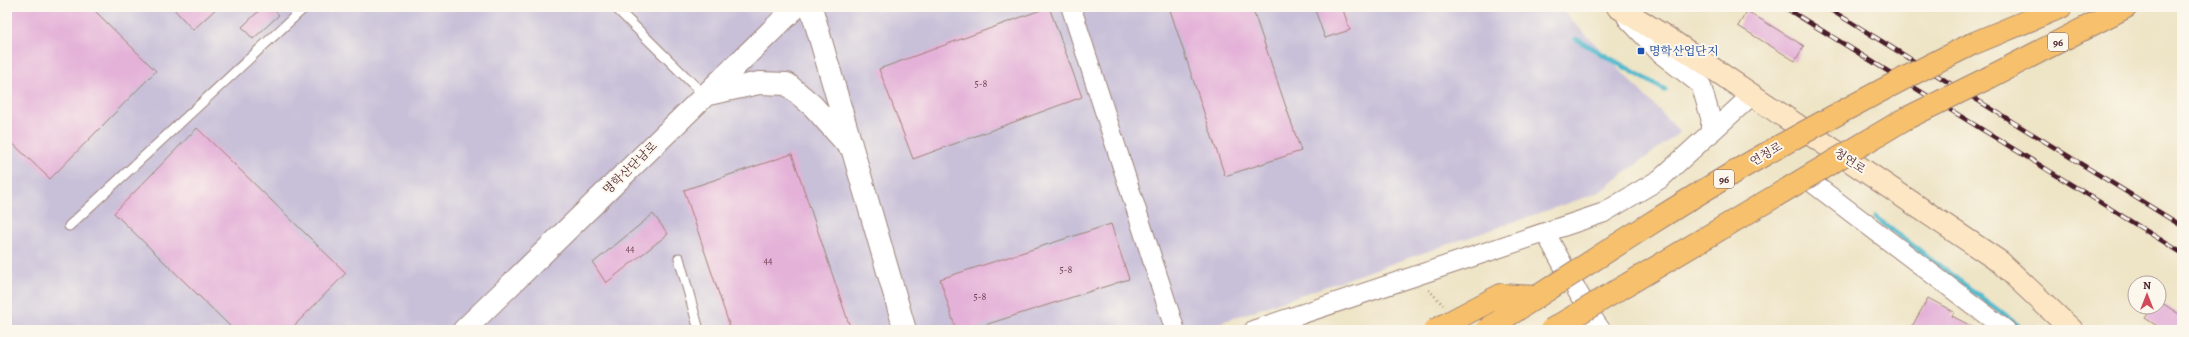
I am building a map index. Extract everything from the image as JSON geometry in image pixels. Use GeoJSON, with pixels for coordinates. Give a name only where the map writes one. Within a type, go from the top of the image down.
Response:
{"type":"FeatureCollection","features":[{"type":"Feature","properties":{"kind":"highway","name":"연청로"},"geometry":{"type":"LineString","coordinates":[[1486,330],[1607,251],[1761,157],[1890,85],[1972,44],[2061,7]]}},
{"type":"Feature","properties":{"kind":"highway","name":"96"},"geometry":{"type":"LineString","coordinates":[[1551,330],[1903,120],[2126,7]]}},
{"type":"Feature","properties":{"kind":"highway"},"geometry":{"type":"LineString","coordinates":[[1435,330],[1501,295],[1536,297]]}},
{"type":"Feature","properties":{"kind":"main road","name":"청연로"},"geometry":{"type":"LineString","coordinates":[[1617,7],[1752,95],[2000,262],[2072,330]]}},
{"type":"Feature","properties":{"kind":"street","name":"명학산단남로"},"geometry":{"type":"LineString","coordinates":[[464,330],[796,7]]}},
{"type":"Feature","properties":{"kind":"street"},"geometry":{"type":"LineString","coordinates":[[811,7],[850,148],[905,330]]}},
{"type":"Feature","properties":{"kind":"street"},"geometry":{"type":"LineString","coordinates":[[1071,7],[1174,330]]}},
{"type":"Feature","properties":{"kind":"street"},"geometry":{"type":"LineString","coordinates":[[1617,7],[1660,54],[1701,85],[1711,119],[1710,134]]}},
{"type":"Feature","properties":{"kind":"street"},"geometry":{"type":"LineString","coordinates":[[704,95],[759,83],[788,84],[813,106],[850,148]]}},
{"type":"Feature","properties":{"kind":"street"},"geometry":{"type":"LineString","coordinates":[[1254,330],[1546,234],[1603,213],[1654,182],[1710,134],[1752,95]]}},
{"type":"Feature","properties":{"kind":"street"},"geometry":{"type":"LineString","coordinates":[[1806,178],[2006,330]]}},
{"type":"Feature","properties":{"kind":"street"},"geometry":{"type":"LineString","coordinates":[[1546,234],[1591,316],[1601,330]]}},
{"type":"Feature","properties":{"kind":"lane"},"geometry":{"type":"LineString","coordinates":[[68,226],[305,7]]}},
{"type":"Feature","properties":{"kind":"lane"},"geometry":{"type":"LineString","coordinates":[[615,7],[704,95]]}},
{"type":"Feature","properties":{"kind":"lane"},"geometry":{"type":"LineString","coordinates":[[679,258],[699,330]]}},
{"type":"Feature","properties":{"kind":"path"},"geometry":{"type":"LineString","coordinates":[[1417,276],[1446,308]]}},
{"type":"Feature","properties":{"kind":"shaded area"},"geometry":{"type":"Polygon","coordinates":[[[7,7],[1559,7],[1680,132],[1598,193],[1198,330],[7,330],[7,7]]]}},
{"type":"Feature","properties":{"kind":"building"},"geometry":{"type":"Polygon","coordinates":[[[7,7],[91,7],[156,71],[50,179],[7,138],[7,7]]]}},
{"type":"Feature","properties":{"kind":"building"},"geometry":{"type":"Polygon","coordinates":[[[172,7],[218,7],[193,30],[172,7]]]}},
{"type":"Feature","properties":{"kind":"building"},"geometry":{"type":"Polygon","coordinates":[[[263,7],[271,7],[279,15],[253,39],[242,27],[263,7]]]}},
{"type":"Feature","properties":{"kind":"building"},"geometry":{"type":"Polygon","coordinates":[[[1049,7],[1082,97],[913,159],[879,69],[1049,7]]]}},
{"type":"Feature","properties":{"kind":"building"},"geometry":{"type":"Polygon","coordinates":[[[1169,7],[1237,7],[1238,11],[1252,7],[1301,151],[1225,176],[1169,7]]]}},
{"type":"Feature","properties":{"kind":"building"},"geometry":{"type":"Polygon","coordinates":[[[1314,7],[1342,7],[1350,30],[1325,38],[1314,7]]]}},
{"type":"Feature","properties":{"kind":"building"},"geometry":{"type":"Polygon","coordinates":[[[1747,11],[1804,46],[1795,61],[1738,26],[1747,11]]]}},
{"type":"Feature","properties":{"kind":"building"},"geometry":{"type":"Polygon","coordinates":[[[197,128],[346,273],[290,330],[234,330],[114,213],[197,128]]]}},
{"type":"Feature","properties":{"kind":"building"},"geometry":{"type":"Polygon","coordinates":[[[792,154],[851,330],[731,330],[684,190],[792,154]]]}},
{"type":"Feature","properties":{"kind":"building"},"geometry":{"type":"Polygon","coordinates":[[[653,214],[668,234],[606,283],[593,263],[653,214]]]}},
{"type":"Feature","properties":{"kind":"building"},"geometry":{"type":"Polygon","coordinates":[[[1111,224],[1129,279],[969,330],[956,330],[940,279],[1111,224]]]}},
{"type":"Feature","properties":{"kind":"building"},"geometry":{"type":"Polygon","coordinates":[[[1928,298],[1954,312],[1952,316],[1979,330],[1910,330],[1928,298]]]}},
{"type":"Feature","properties":{"kind":"building"},"geometry":{"type":"Polygon","coordinates":[[[2167,306],[2182,316],[2182,330],[2163,330],[2145,318],[2147,315],[2167,315],[2167,306]]]}},
{"type":"Feature","properties":{"kind":"waterway"},"geometry":{"type":"LineString","coordinates":[[1576,39],[1665,90]]}},
{"type":"Feature","properties":{"kind":"waterway"},"geometry":{"type":"LineString","coordinates":[[1875,217],[2024,330]]}},
{"type":"Feature","properties":{"kind":"railway"},"geometry":{"type":"LineString","coordinates":[[1784,7],[2182,253]]}},
{"type":"Feature","properties":{"kind":"railway"},"geometry":{"type":"LineString","coordinates":[[1826,7],[2182,226]]}},
{"type":"Feature","properties":{"kind":"place","name":"명학산업단지"},"geometry":{"type":"Point","coordinates":[1641,51]}}]}
